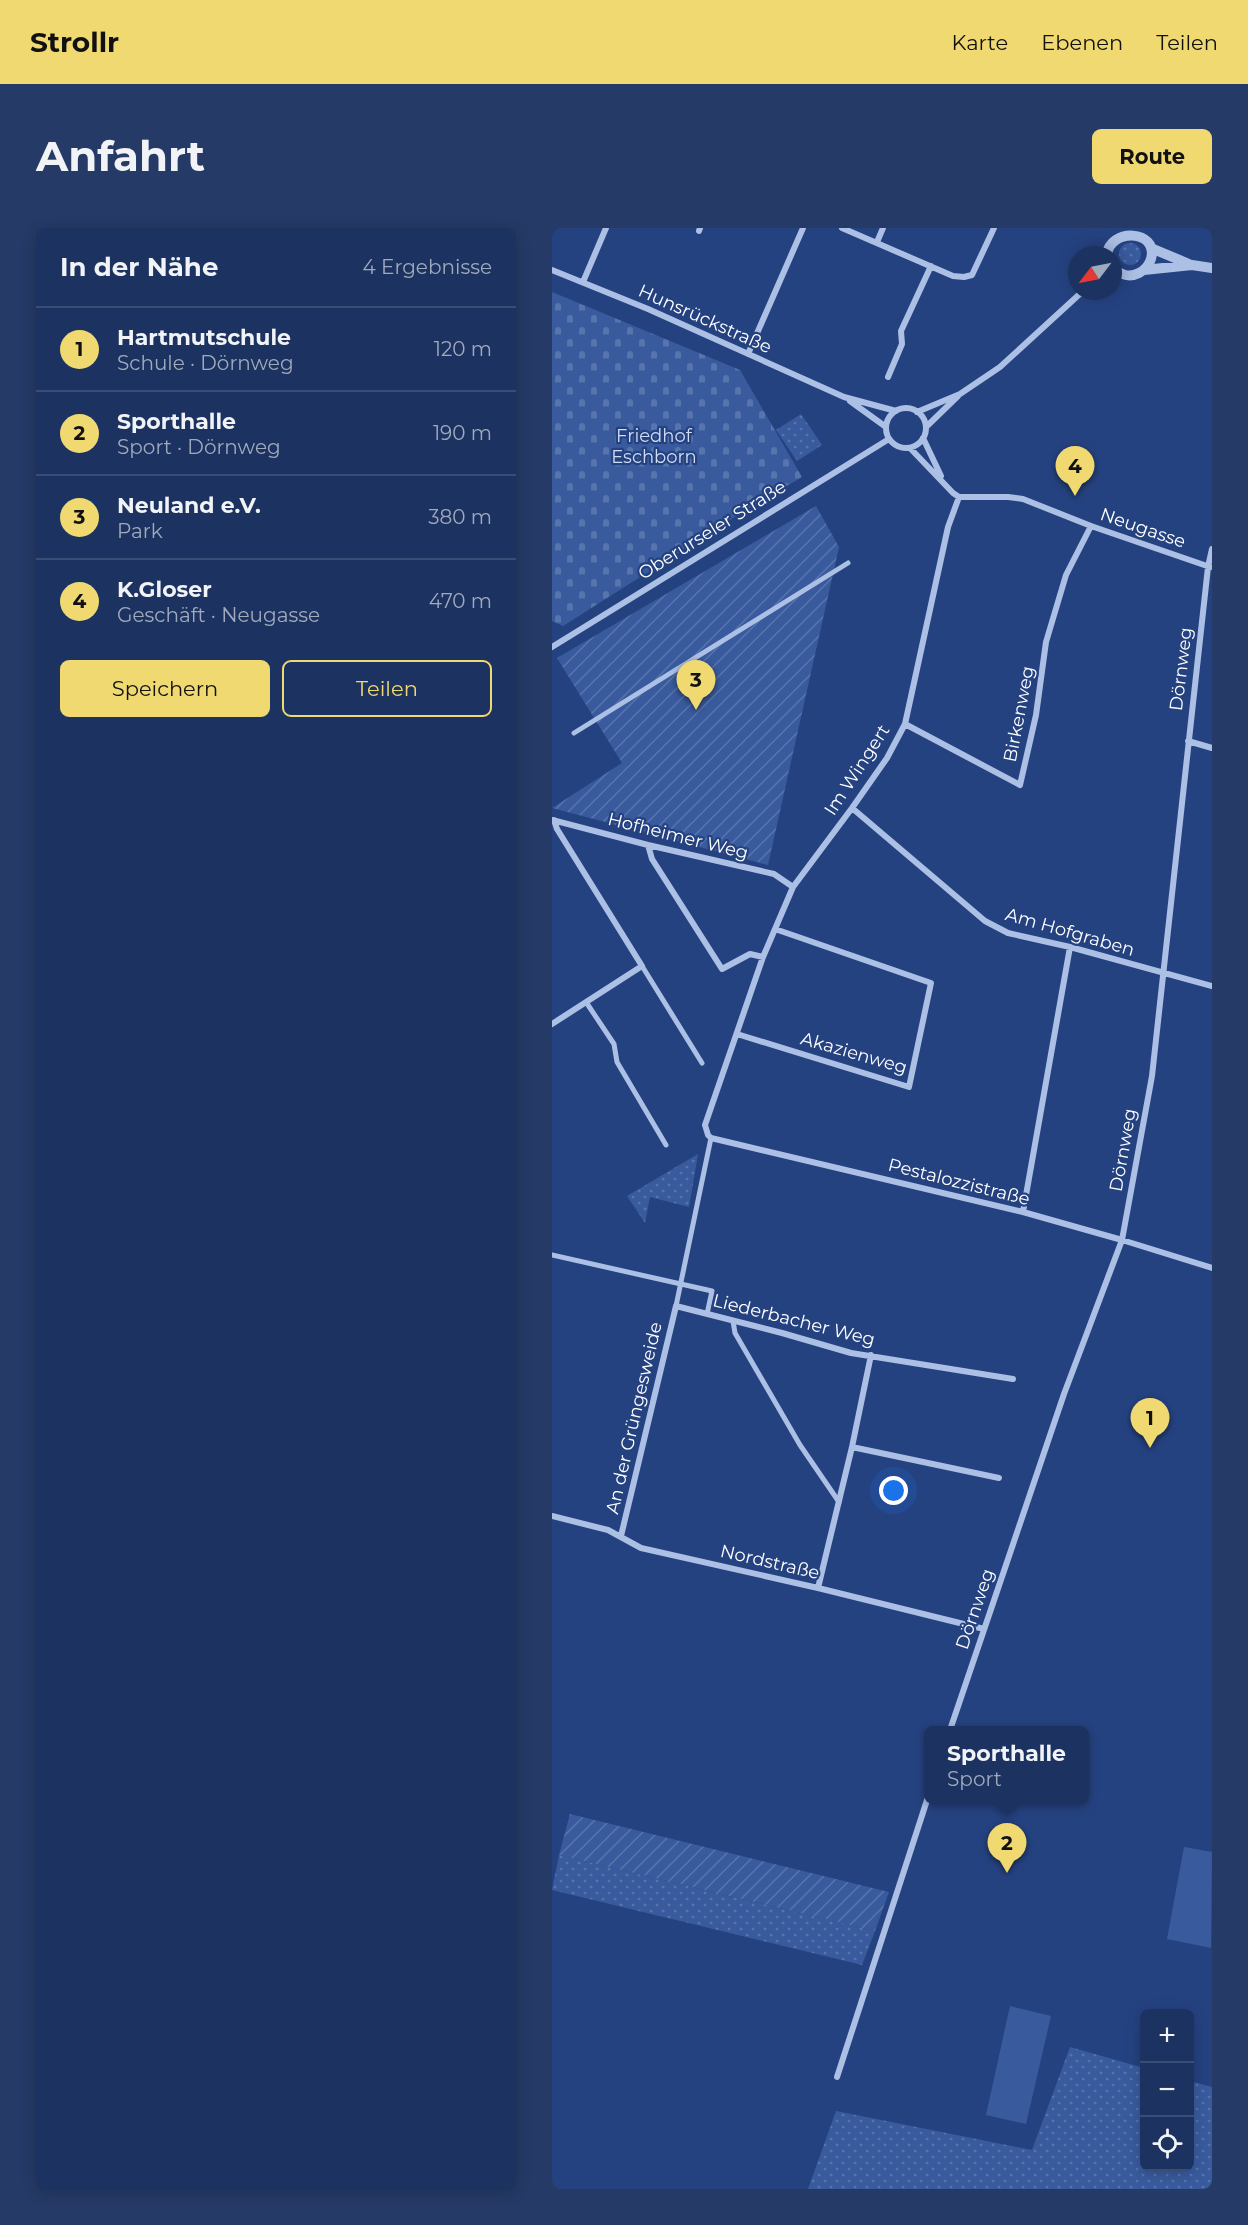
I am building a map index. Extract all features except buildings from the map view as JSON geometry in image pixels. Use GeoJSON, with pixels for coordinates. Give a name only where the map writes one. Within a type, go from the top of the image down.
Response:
{"type":"FeatureCollection","features":[{"type":"Feature","properties":{"kind":"street"},"geometry":{"type":"LineString","coordinates":[[583,282],[606,228]]}},
{"type":"Feature","properties":{"kind":"street"},"geometry":{"type":"LineString","coordinates":[[748,354],[803,228]]}},
{"type":"Feature","properties":{"kind":"street"},"geometry":{"type":"LineString","coordinates":[[842,228],[954,276],[964,277],[972,275],[994,228]]}},
{"type":"Feature","properties":{"kind":"street"},"geometry":{"type":"LineString","coordinates":[[877,242],[884,228]]}},
{"type":"Feature","properties":{"kind":"street"},"geometry":{"type":"LineString","coordinates":[[1110,246],[1112,240],[1123,230],[1140,231],[1151,248],[1151,260],[1144,270]]}},
{"type":"Feature","properties":{"kind":"street"},"geometry":{"type":"LineString","coordinates":[[1151,248],[1192,265],[1212,268]]}},
{"type":"Feature","properties":{"kind":"street"},"geometry":{"type":"LineString","coordinates":[[1122,273],[1131,275],[1144,270],[1192,265]]}},
{"type":"Feature","properties":{"kind":"street"},"geometry":{"type":"LineString","coordinates":[[888,377],[902,344],[901,331],[931,266]]}},
{"type":"Feature","properties":{"kind":"street","name":"Hunsrückstraße"},"geometry":{"type":"LineString","coordinates":[[552,270],[844,397],[896,411]]}},
{"type":"Feature","properties":{"kind":"street"},"geometry":{"type":"LineString","coordinates":[[910,448],[923,438],[926,427],[960,394],[1000,367],[1075,300]]}},
{"type":"Feature","properties":{"kind":"street"},"geometry":{"type":"LineString","coordinates":[[917,412],[960,394]]}},
{"type":"Feature","properties":{"kind":"street","name":"Hunsrückstraße"},"geometry":{"type":"LineString","coordinates":[[844,397],[886,427]]}},
{"type":"Feature","properties":{"kind":"street"},"geometry":{"type":"LineString","coordinates":[[926,427],[917,412],[910,408],[896,411],[887,420],[886,427],[889,439],[898,447],[910,448],[959,496]]}},
{"type":"Feature","properties":{"kind":"street"},"geometry":{"type":"LineString","coordinates":[[923,438],[945,484]]}},
{"type":"Feature","properties":{"kind":"street","name":"Oberurseler Straße"},"geometry":{"type":"LineString","coordinates":[[552,647],[889,439]]}},
{"type":"Feature","properties":{"kind":"street","name":"Neugasse"},"geometry":{"type":"LineString","coordinates":[[959,496],[1000,496],[1023,499],[1210,567]]}},
{"type":"Feature","properties":{"kind":"street","name":"Im Wingert"},"geometry":{"type":"LineString","coordinates":[[711,1138],[705,1125],[763,957],[793,887],[887,758],[904,724],[948,527],[959,496]]}},
{"type":"Feature","properties":{"kind":"street","name":"Birkenweg"},"geometry":{"type":"LineString","coordinates":[[904,724],[1020,785],[1036,715],[1046,642],[1066,575],[1091,525]]}},
{"type":"Feature","properties":{"kind":"street","name":"Dörnweg"},"geometry":{"type":"LineString","coordinates":[[952,1726],[1064,1394],[1122,1240],[1152,1076],[1188,741],[1212,549]]}},
{"type":"Feature","properties":{"kind":"street"},"geometry":{"type":"LineString","coordinates":[[574,733],[848,563]]}},
{"type":"Feature","properties":{"kind":"street"},"geometry":{"type":"LineString","coordinates":[[1188,741],[1212,748]]}},
{"type":"Feature","properties":{"kind":"street","name":"Am Hofgraben"},"geometry":{"type":"LineString","coordinates":[[852,808],[985,921],[1008,933],[1070,947],[1212,986]]}},
{"type":"Feature","properties":{"kind":"street","name":"Hofheimer Weg"},"geometry":{"type":"LineString","coordinates":[[553,820],[774,874],[793,887]]}},
{"type":"Feature","properties":{"kind":"street","name":"Hofheimer Weg"},"geometry":{"type":"LineString","coordinates":[[553,820],[556,829],[642,966]]}},
{"type":"Feature","properties":{"kind":"street"},"geometry":{"type":"LineString","coordinates":[[648,845],[652,859],[722,969],[750,954],[763,957]]}},
{"type":"Feature","properties":{"kind":"street","name":"Akazienweg"},"geometry":{"type":"LineString","coordinates":[[737,1034],[909,1087],[931,983],[775,928]]}},
{"type":"Feature","properties":{"kind":"street"},"geometry":{"type":"LineString","coordinates":[[1023,1212],[1070,947]]}},
{"type":"Feature","properties":{"kind":"street"},"geometry":{"type":"LineString","coordinates":[[552,1024],[642,966],[702,1063]]}},
{"type":"Feature","properties":{"kind":"street"},"geometry":{"type":"LineString","coordinates":[[586,1002],[614,1044],[617,1062],[666,1145]]}},
{"type":"Feature","properties":{"kind":"street"},"geometry":{"type":"LineString","coordinates":[[676,1306],[711,1138]]}},
{"type":"Feature","properties":{"kind":"street","name":"Pestalozzistraße"},"geometry":{"type":"LineString","coordinates":[[711,1138],[1023,1212],[1212,1268]]}},
{"type":"Feature","properties":{"kind":"street"},"geometry":{"type":"LineString","coordinates":[[552,1255],[711,1291],[707,1314]]}},
{"type":"Feature","properties":{"kind":"street","name":"Liederbacher Weg"},"geometry":{"type":"LineString","coordinates":[[676,1306],[851,1353],[1013,1379]]}},
{"type":"Feature","properties":{"kind":"street","name":"An der Grüngesweide"},"geometry":{"type":"LineString","coordinates":[[621,1536],[676,1306]]}},
{"type":"Feature","properties":{"kind":"street"},"geometry":{"type":"LineString","coordinates":[[733,1321],[735,1333],[794,1435],[839,1502]]}},
{"type":"Feature","properties":{"kind":"street"},"geometry":{"type":"LineString","coordinates":[[818,1588],[852,1447],[871,1355]]}},
{"type":"Feature","properties":{"kind":"street"},"geometry":{"type":"LineString","coordinates":[[852,1447],[999,1478]]}},
{"type":"Feature","properties":{"kind":"street","name":"Nordstraße"},"geometry":{"type":"LineString","coordinates":[[552,1515],[608,1530],[641,1548],[984,1629]]}},
{"type":"Feature","properties":{"kind":"street"},"geometry":{"type":"LineString","coordinates":[[837,2077],[926,1804]]}},
{"type":"Feature","properties":{"kind":"green space"},"geometry":{"type":"Polygon","coordinates":[[[1130,243],[1138,246],[1140,250],[1138,262],[1130,265],[1122,262],[1122,246],[1130,243]]]}},
{"type":"Feature","properties":{"kind":"green space","name":"Friedhof Eschborn"},"geometry":{"type":"Polygon","coordinates":[[[552,292],[740,370],[802,477],[563,626],[552,621],[552,292]]]}},
{"type":"Feature","properties":{"kind":"green space"},"geometry":{"type":"Polygon","coordinates":[[[801,414],[822,445],[797,461],[776,430],[801,414]]]}},
{"type":"Feature","properties":{"kind":"green space"},"geometry":{"type":"Polygon","coordinates":[[[816,506],[839,547],[768,865],[552,808],[622,763],[557,658],[816,506]]]}},
{"type":"Feature","properties":{"kind":"green space"},"geometry":{"type":"Polygon","coordinates":[[[698,1154],[689,1207],[650,1197],[645,1223],[627,1196],[698,1154]]]}},
{"type":"Feature","properties":{"kind":"green space"},"geometry":{"type":"Polygon","coordinates":[[[570,1814],[889,1892],[875,1931],[559,1855],[570,1814]]]}},
{"type":"Feature","properties":{"kind":"green space"},"geometry":{"type":"Polygon","coordinates":[[[1184,1847],[1212,1852],[1211,1948],[1167,1939],[1184,1847]]]}},
{"type":"Feature","properties":{"kind":"green space"},"geometry":{"type":"Polygon","coordinates":[[[559,1855],[875,1931],[862,1965],[552,1890],[559,1855]]]}},
{"type":"Feature","properties":{"kind":"green space"},"geometry":{"type":"Polygon","coordinates":[[[1010,2006],[1051,2016],[1026,2124],[986,2115],[1010,2006]]]}},
{"type":"Feature","properties":{"kind":"green space"},"geometry":{"type":"Polygon","coordinates":[[[1070,2047],[1140,2067],[1140,2171],[1194,2171],[1194,2082],[1212,2087],[1212,2189],[808,2189],[836,2111],[1032,2150],[1070,2047]]]}},
{"type":"Feature","properties":{"kind":"place","name":"K.Gloser"},"geometry":{"type":"Point","coordinates":[1075,496]}},
{"type":"Feature","properties":{"kind":"place","name":"Neuland e.V."},"geometry":{"type":"Point","coordinates":[696,710]}},
{"type":"Feature","properties":{"kind":"place","name":"Hartmutschule"},"geometry":{"type":"Point","coordinates":[1150,1448]}},
{"type":"Feature","properties":{"kind":"place","name":"Sporthalle"},"geometry":{"type":"Point","coordinates":[1007,1873]}}]}
